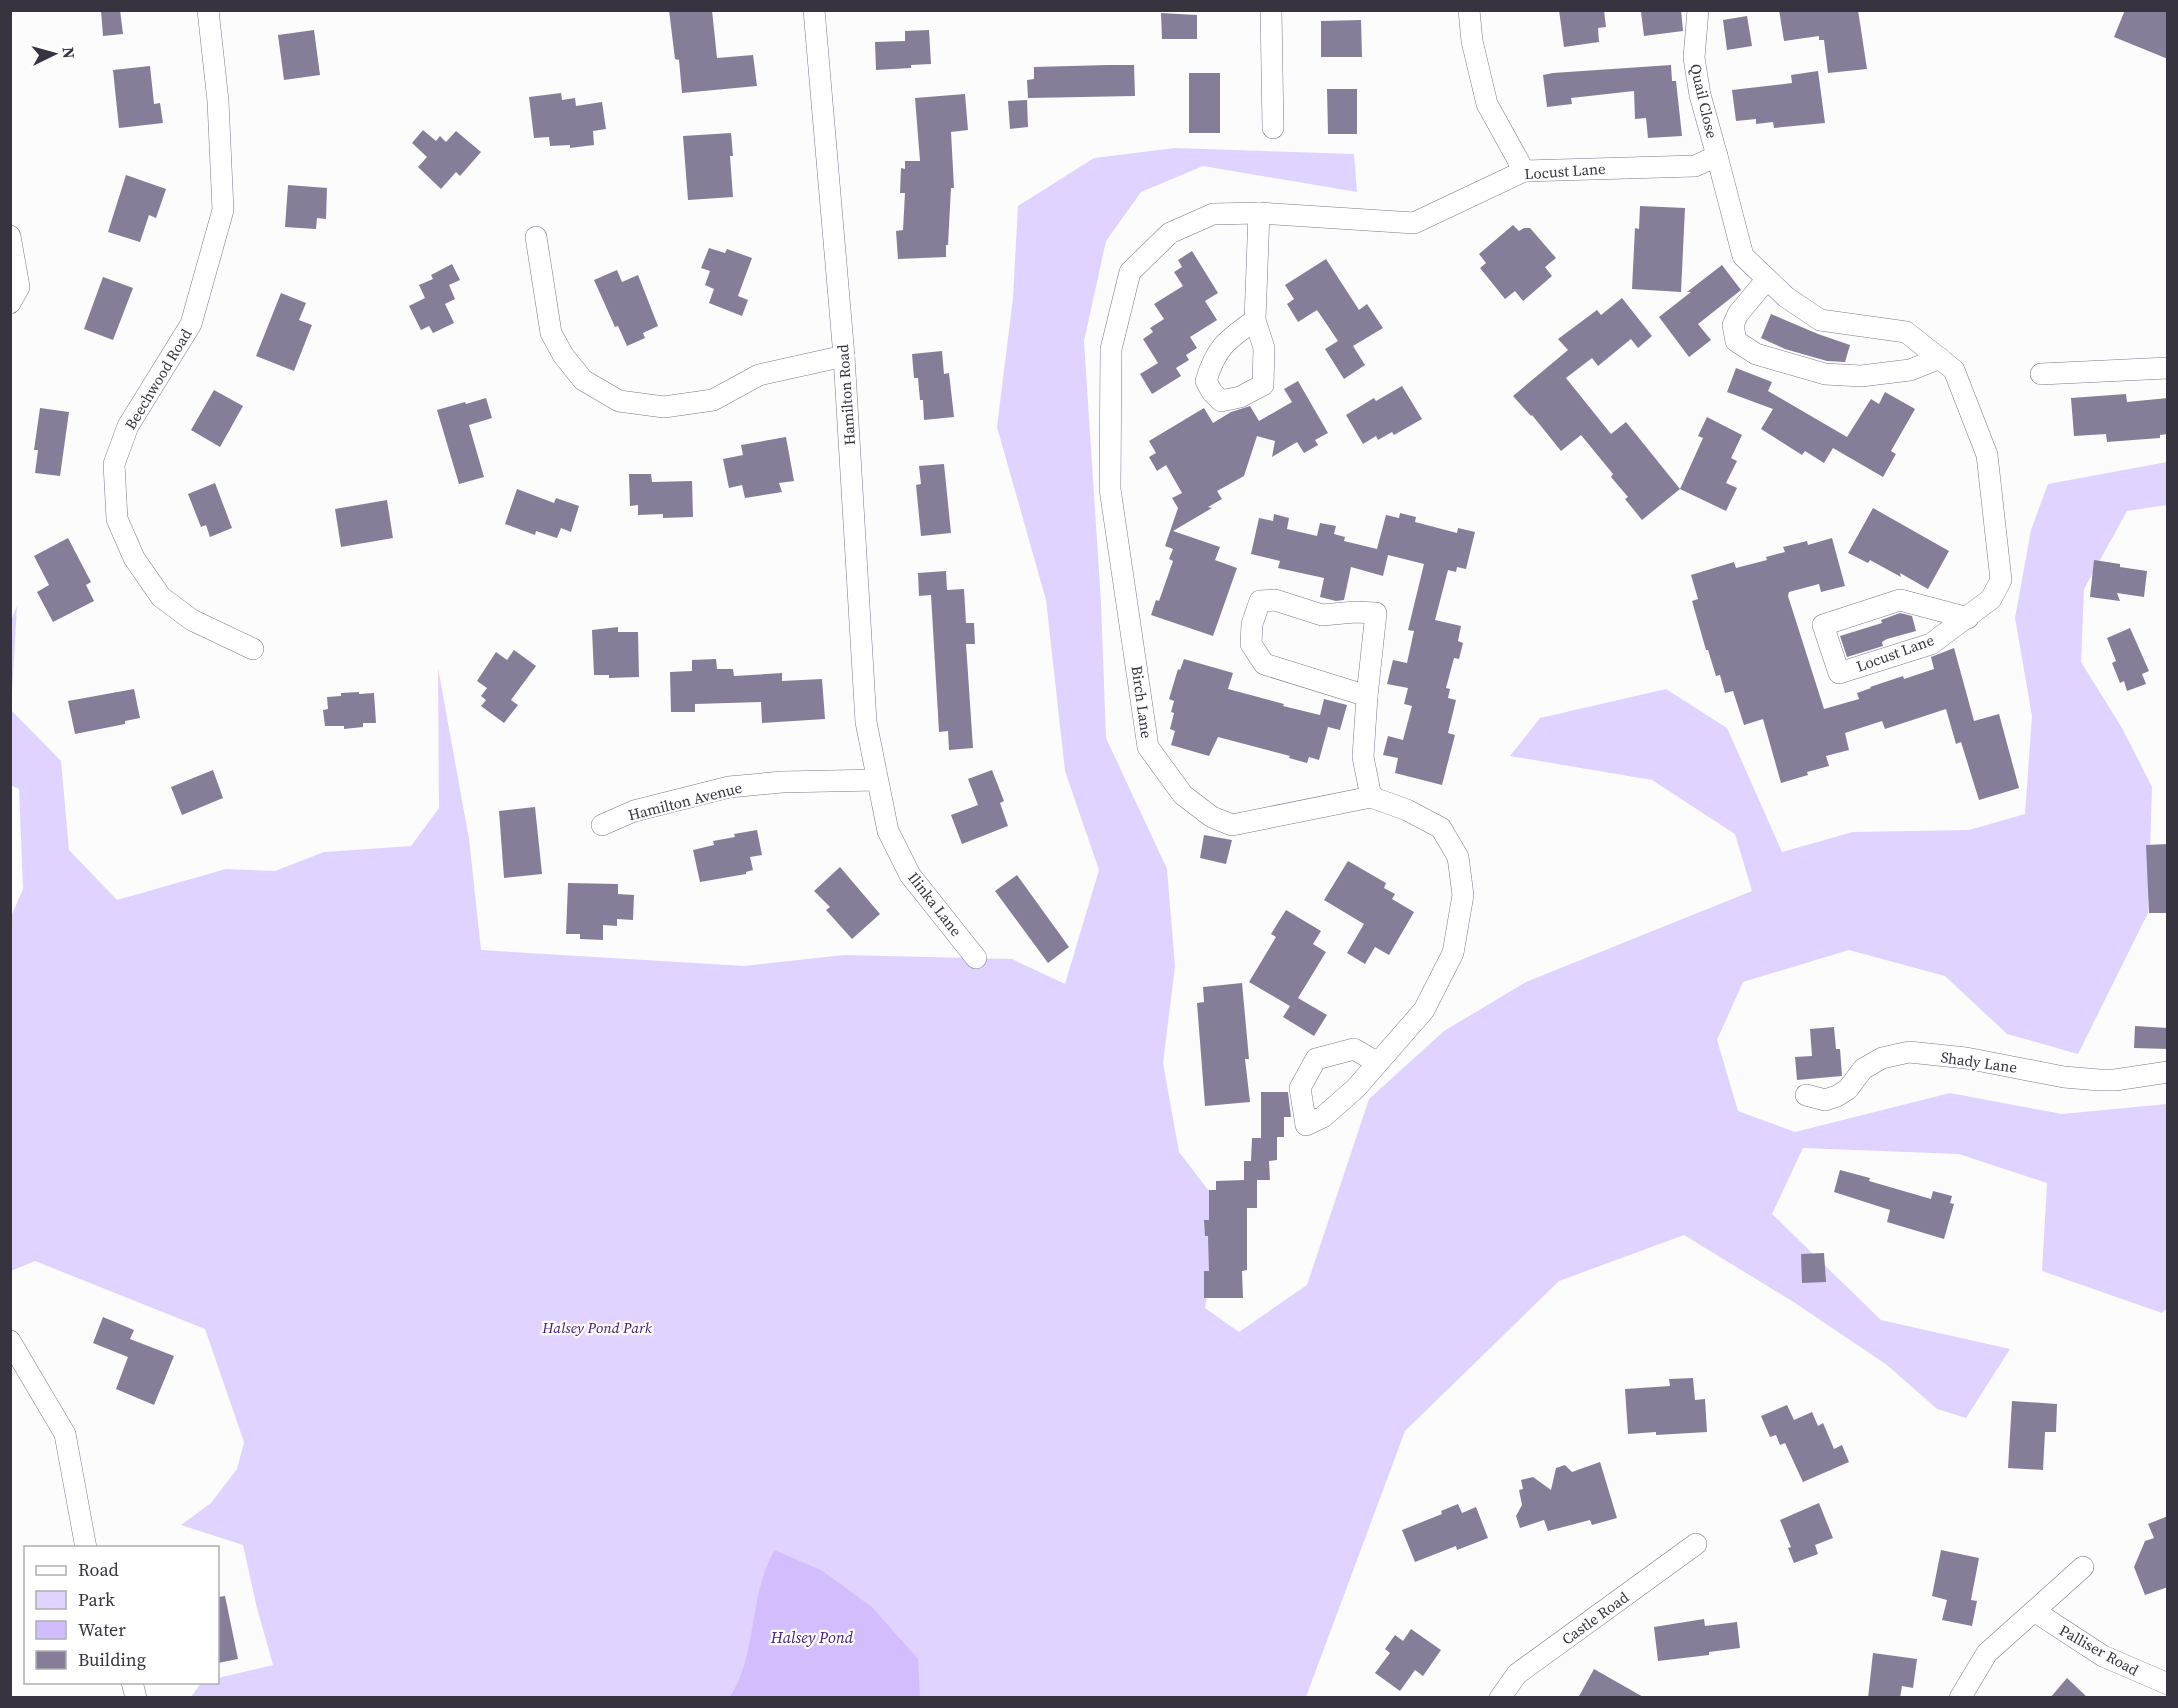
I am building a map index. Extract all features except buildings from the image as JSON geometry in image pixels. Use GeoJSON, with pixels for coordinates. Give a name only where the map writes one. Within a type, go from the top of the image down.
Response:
{"type":"FeatureCollection","features":[{"type":"Feature","properties":{"kind":"street","name":"Beechwood Road"},"geometry":{"type":"LineString","coordinates":[[208,10],[218,101],[223,210],[191,324],[128,426],[114,464],[117,519],[134,558],[161,597],[192,620],[253,650]]}},
{"type":"Feature","properties":{"kind":"street","name":"Hamilton Road"},"geometry":{"type":"LineString","coordinates":[[814,10],[844,356],[866,722],[877,780]]}},
{"type":"Feature","properties":{"kind":"street"},"geometry":{"type":"LineString","coordinates":[[1272,10],[1273,128]]}},
{"type":"Feature","properties":{"kind":"street"},"geometry":{"type":"LineString","coordinates":[[1469,10],[1472,41],[1487,104],[1524,171]]}},
{"type":"Feature","properties":{"kind":"street","name":"Quail Close"},"geometry":{"type":"LineString","coordinates":[[1698,10],[1694,58],[1700,94],[1717,156]]}},
{"type":"Feature","properties":{"kind":"street","name":"Locust Lane"},"geometry":{"type":"LineString","coordinates":[[1213,214],[1259,213],[1414,223],[1524,171],[1695,166],[1717,156],[1743,256],[1786,297],[1820,320],[1906,332],[1940,358],[1954,370],[1988,455],[2001,580],[1991,600],[1968,618],[1931,644],[1839,673],[1822,625],[1900,600],[1968,618]]}},
{"type":"Feature","properties":{"kind":"street"},"geometry":{"type":"LineString","coordinates":[[1255,320],[1259,213]]}},
{"type":"Feature","properties":{"kind":"street","name":"Birch Lane"},"geometry":{"type":"LineString","coordinates":[[1213,214],[1170,234],[1130,272],[1111,349],[1110,489],[1148,747],[1183,795],[1212,817],[1232,825],[1371,797]]}},
{"type":"Feature","properties":{"kind":"street"},"geometry":{"type":"LineString","coordinates":[[10,236],[19,287],[10,303]]}},
{"type":"Feature","properties":{"kind":"street"},"geometry":{"type":"LineString","coordinates":[[536,237],[555,341],[563,356],[584,380],[619,401],[664,408],[713,400],[759,375],[844,356]]}},
{"type":"Feature","properties":{"kind":"street"},"geometry":{"type":"LineString","coordinates":[[1767,279],[1738,314],[1732,325],[1736,341],[1756,354],[1825,374],[1861,376],[1910,370],[1940,358]]}},
{"type":"Feature","properties":{"kind":"street"},"geometry":{"type":"LineString","coordinates":[[2041,374],[2168,368]]}},
{"type":"Feature","properties":{"kind":"street"},"geometry":{"type":"LineString","coordinates":[[1367,696],[1264,664],[1251,644],[1252,624],[1260,601],[1275,600],[1322,615],[1376,613],[1363,757],[1371,797],[1407,810],[1441,828],[1458,857],[1463,895],[1453,952],[1424,1010],[1378,1063]]}},
{"type":"Feature","properties":{"kind":"street","name":"Hamilton Avenue"},"geometry":{"type":"LineString","coordinates":[[602,825],[634,811],[729,787],[782,782],[877,780]]}},
{"type":"Feature","properties":{"kind":"street","name":"Ilinka Lane"},"geometry":{"type":"LineString","coordinates":[[877,780],[888,831],[910,875],[976,958]]}},
{"type":"Feature","properties":{"kind":"street","name":"Shady Lane"},"geometry":{"type":"LineString","coordinates":[[1806,1095],[1826,1100],[1837,1096],[1848,1089],[1863,1069],[1882,1058],[1909,1052],[1966,1058],[2064,1077],[2099,1080],[2115,1080],[2168,1072]]}},
{"type":"Feature","properties":{"kind":"street"},"geometry":{"type":"LineString","coordinates":[[10,1341],[65,1434],[86,1546]]}},
{"type":"Feature","properties":{"kind":"street","name":"Castle Road"},"geometry":{"type":"LineString","coordinates":[[1500,1698],[1517,1674],[1696,1544]]}},
{"type":"Feature","properties":{"kind":"street"},"geometry":{"type":"LineString","coordinates":[[1960,1698],[1987,1653],[2083,1567]]}},
{"type":"Feature","properties":{"kind":"street","name":"Palliser Road"},"geometry":{"type":"LineString","coordinates":[[2034,1611],[2103,1656],[2168,1684]]}},
{"type":"Feature","properties":{"kind":"green space","name":"Halsey Pond Park"},"geometry":{"type":"Polygon","coordinates":[[[1175,148],[1354,154],[1357,192],[1203,166],[1141,192],[1106,241],[1084,341],[1101,602],[1106,738],[1167,869],[1175,966],[1163,1063],[1179,1152],[1222,1208],[1205,1308],[1239,1332],[1307,1285],[1369,1099],[1444,1031],[1526,982],[1752,891],[1735,834],[1652,780],[1510,756],[1540,718],[1666,689],[1727,728],[1782,852],[1853,832],[1969,830],[2025,814],[2032,716],[2015,618],[2031,530],[2048,484],[2167,462],[2167,505],[2127,511],[2084,589],[2081,662],[2122,728],[2152,787],[2148,913],[2078,1054],[2007,1034],[1945,976],[1849,950],[1743,982],[1717,1040],[1738,1111],[1795,1132],[1950,1093],[2062,1114],[2167,1104],[2167,1308],[2162,1313],[2042,1271],[2047,1183],[1959,1154],[1803,1148],[1772,1214],[1881,1320],[2010,1349],[1966,1418],[1937,1409],[1887,1365],[1792,1301],[1684,1235],[1559,1281],[1405,1431],[1306,1697],[191,1697],[200,1684],[219,1684],[219,1678],[273,1665],[243,1545],[181,1525],[211,1503],[237,1469],[244,1442],[205,1329],[35,1261],[11,1271],[10,919],[23,889],[19,789],[10,785],[10,623],[17,606],[11,710],[61,761],[69,850],[117,900],[226,869],[275,871],[324,852],[411,846],[439,808],[438,668],[469,839],[481,950],[744,966],[844,955],[1012,959],[1065,984],[1099,870],[1065,771],[1046,600],[997,427],[1013,298],[1018,206],[1094,158],[1175,148]]]}},
{"type":"Feature","properties":{"kind":"water","name":"Halsey Pond"},"geometry":{"type":"Polygon","coordinates":[[[774,1550],[821,1570],[872,1607],[918,1659],[920,1697],[730,1697],[738,1683],[748,1652],[760,1587],[774,1550]]]}}]}
